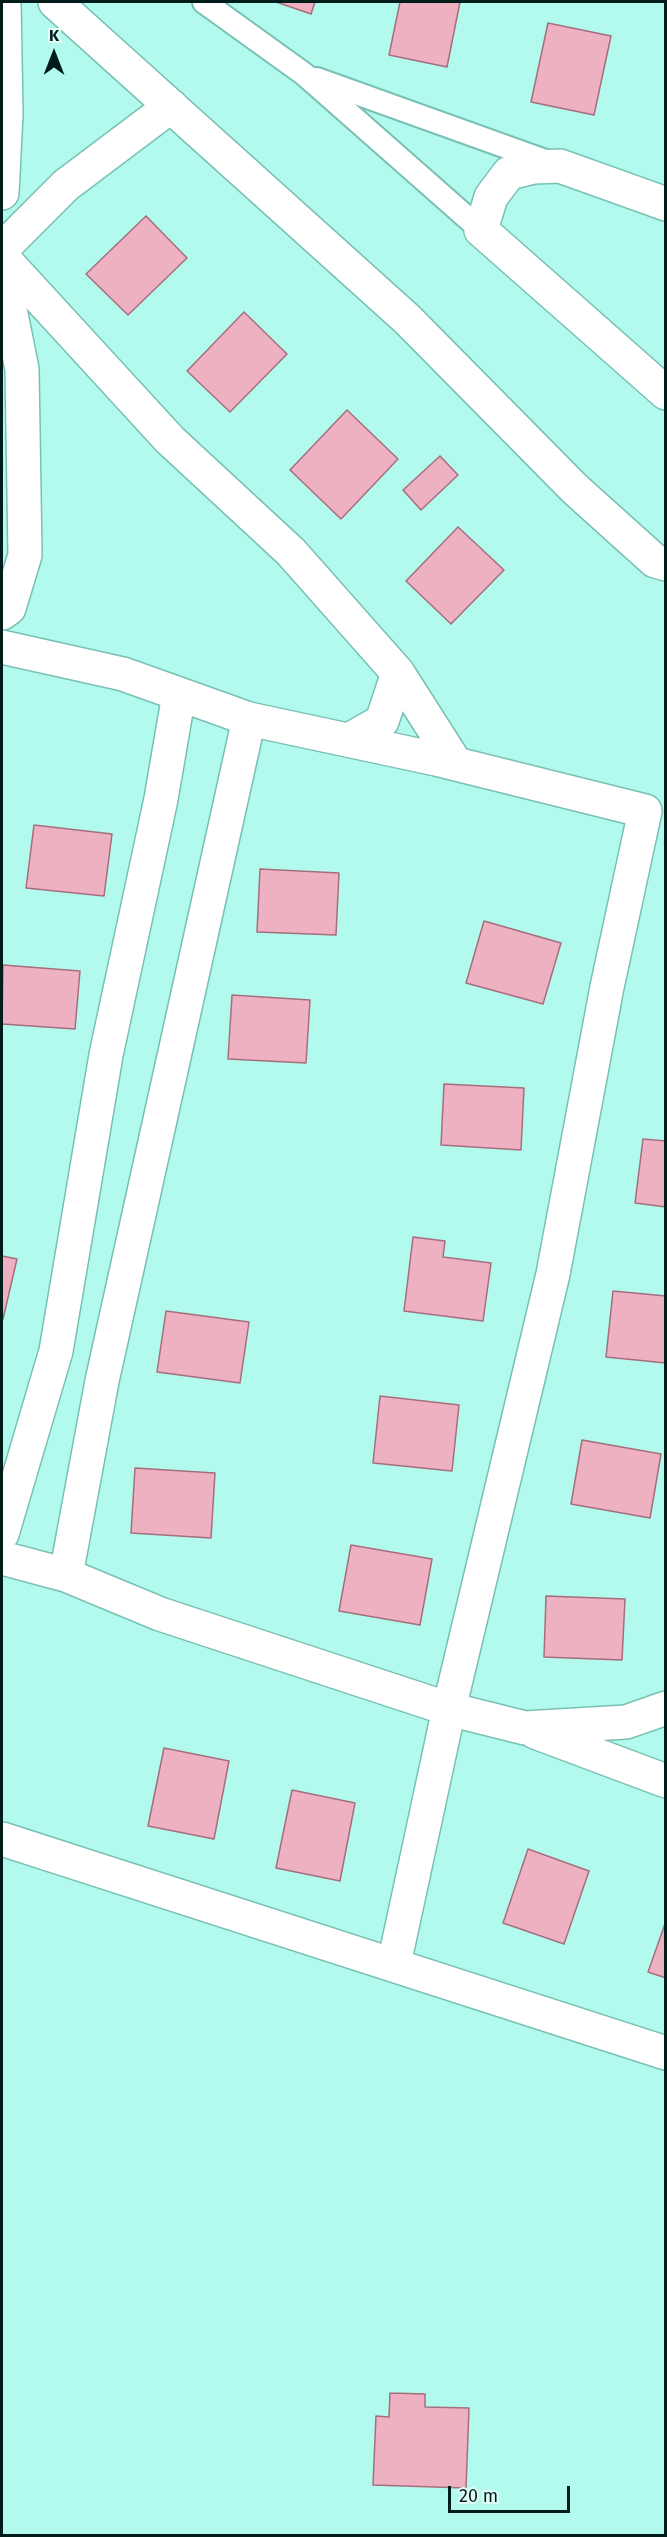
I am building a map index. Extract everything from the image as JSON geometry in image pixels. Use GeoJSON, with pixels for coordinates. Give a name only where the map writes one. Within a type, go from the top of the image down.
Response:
{"type":"FeatureCollection","features":[{"type":"Feature","properties":{"kind":"street"},"geometry":{"type":"LineString","coordinates":[[2,193],[6,114],[4,2]]}},
{"type":"Feature","properties":{"kind":"street"},"geometry":{"type":"LineString","coordinates":[[55,2],[407,319],[574,489],[655,561],[666,564]]}},
{"type":"Feature","properties":{"kind":"street"},"geometry":{"type":"LineString","coordinates":[[2,249],[66,185],[171,106]]}},
{"type":"Feature","properties":{"kind":"street"},"geometry":{"type":"LineString","coordinates":[[666,204],[560,166],[534,167],[509,173],[491,197],[481,230],[666,393]]}},
{"type":"Feature","properties":{"kind":"street"},"geometry":{"type":"LineString","coordinates":[[2,257],[170,440],[291,552],[398,673],[456,764]]}},
{"type":"Feature","properties":{"kind":"street"},"geometry":{"type":"LineString","coordinates":[[2,269],[22,369],[25,555],[9,608],[2,613]]}},
{"type":"Feature","properties":{"kind":"street"},"geometry":{"type":"LineString","coordinates":[[2,647],[123,674],[249,719],[456,764],[655,812],[607,987],[553,1274],[449,1709],[394,1964]]}},
{"type":"Feature","properties":{"kind":"street"},"geometry":{"type":"LineString","coordinates":[[349,740],[382,721],[398,673]]}},
{"type":"Feature","properties":{"kind":"street"},"geometry":{"type":"LineString","coordinates":[[2,1534],[56,1351],[106,1055],[161,800],[179,694]]}},
{"type":"Feature","properties":{"kind":"street"},"geometry":{"type":"LineString","coordinates":[[66,1575],[102,1382],[249,719]]}},
{"type":"Feature","properties":{"kind":"street"},"geometry":{"type":"LineString","coordinates":[[2,1558],[66,1575],[160,1614],[449,1709],[525,1728],[666,1781]]}},
{"type":"Feature","properties":{"kind":"street"},"geometry":{"type":"LineString","coordinates":[[525,1728],[626,1722],[666,1708]]}},
{"type":"Feature","properties":{"kind":"street"},"geometry":{"type":"LineString","coordinates":[[2,1839],[666,2053]]}},
{"type":"Feature","properties":{"kind":"lane"},"geometry":{"type":"LineString","coordinates":[[204,2],[304,74],[481,230]]}},
{"type":"Feature","properties":{"kind":"lane"},"geometry":{"type":"LineString","coordinates":[[304,74],[560,166]]}},
{"type":"Feature","properties":{"kind":"building"},"geometry":{"type":"Polygon","coordinates":[[[276,2],[315,2],[311,14],[276,2]]]}},
{"type":"Feature","properties":{"kind":"building"},"geometry":{"type":"Polygon","coordinates":[[[400,2],[460,2],[447,67],[389,55],[400,2]]]}},
{"type":"Feature","properties":{"kind":"building"},"geometry":{"type":"Polygon","coordinates":[[[548,23],[611,36],[594,115],[531,102],[548,23]]]}},
{"type":"Feature","properties":{"kind":"building"},"geometry":{"type":"Polygon","coordinates":[[[146,216],[187,258],[128,315],[86,274],[146,216]]]}},
{"type":"Feature","properties":{"kind":"building"},"geometry":{"type":"Polygon","coordinates":[[[244,312],[287,354],[230,412],[187,371],[244,312]]]}},
{"type":"Feature","properties":{"kind":"building"},"geometry":{"type":"Polygon","coordinates":[[[347,410],[398,459],[341,519],[290,470],[347,410]]]}},
{"type":"Feature","properties":{"kind":"building"},"geometry":{"type":"Polygon","coordinates":[[[440,456],[458,475],[421,510],[403,490],[440,456]]]}},
{"type":"Feature","properties":{"kind":"building"},"geometry":{"type":"Polygon","coordinates":[[[458,527],[504,570],[451,624],[406,581],[458,527]]]}},
{"type":"Feature","properties":{"kind":"building"},"geometry":{"type":"Polygon","coordinates":[[[34,825],[112,834],[104,896],[26,888],[34,825]]]}},
{"type":"Feature","properties":{"kind":"building"},"geometry":{"type":"Polygon","coordinates":[[[260,869],[339,873],[336,935],[257,932],[260,869]]]}},
{"type":"Feature","properties":{"kind":"building"},"geometry":{"type":"Polygon","coordinates":[[[484,921],[561,943],[543,1004],[466,983],[484,921]]]}},
{"type":"Feature","properties":{"kind":"building"},"geometry":{"type":"Polygon","coordinates":[[[3,965],[80,971],[75,1029],[2,1024],[3,965]]]}},
{"type":"Feature","properties":{"kind":"building"},"geometry":{"type":"Polygon","coordinates":[[[232,995],[310,1000],[306,1063],[228,1059],[232,995]]]}},
{"type":"Feature","properties":{"kind":"building"},"geometry":{"type":"Polygon","coordinates":[[[444,1084],[524,1088],[521,1150],[441,1145],[444,1084]]]}},
{"type":"Feature","properties":{"kind":"building"},"geometry":{"type":"Polygon","coordinates":[[[643,1139],[666,1141],[666,1207],[635,1203],[643,1139]]]}},
{"type":"Feature","properties":{"kind":"building"},"geometry":{"type":"Polygon","coordinates":[[[413,1237],[445,1241],[443,1257],[491,1263],[483,1321],[404,1311],[413,1237]]]}},
{"type":"Feature","properties":{"kind":"building"},"geometry":{"type":"Polygon","coordinates":[[[2,1256],[17,1259],[3,1319],[2,1319],[2,1256]]]}},
{"type":"Feature","properties":{"kind":"building"},"geometry":{"type":"Polygon","coordinates":[[[613,1291],[666,1296],[666,1363],[606,1357],[613,1291]]]}},
{"type":"Feature","properties":{"kind":"building"},"geometry":{"type":"Polygon","coordinates":[[[166,1311],[249,1322],[240,1383],[157,1372],[166,1311]]]}},
{"type":"Feature","properties":{"kind":"building"},"geometry":{"type":"Polygon","coordinates":[[[380,1396],[459,1405],[452,1471],[373,1463],[380,1396]]]}},
{"type":"Feature","properties":{"kind":"building"},"geometry":{"type":"Polygon","coordinates":[[[582,1440],[661,1454],[650,1518],[571,1504],[582,1440]]]}},
{"type":"Feature","properties":{"kind":"building"},"geometry":{"type":"Polygon","coordinates":[[[135,1468],[215,1473],[211,1538],[131,1533],[135,1468]]]}},
{"type":"Feature","properties":{"kind":"building"},"geometry":{"type":"Polygon","coordinates":[[[351,1545],[432,1559],[420,1625],[339,1611],[351,1545]]]}},
{"type":"Feature","properties":{"kind":"building"},"geometry":{"type":"Polygon","coordinates":[[[546,1596],[625,1599],[622,1660],[544,1657],[546,1596]]]}},
{"type":"Feature","properties":{"kind":"building"},"geometry":{"type":"Polygon","coordinates":[[[164,1748],[229,1761],[214,1839],[148,1826],[164,1748]]]}},
{"type":"Feature","properties":{"kind":"building"},"geometry":{"type":"Polygon","coordinates":[[[292,1790],[355,1803],[340,1881],[276,1868],[292,1790]]]}},
{"type":"Feature","properties":{"kind":"building"},"geometry":{"type":"Polygon","coordinates":[[[528,1849],[589,1871],[564,1944],[503,1923],[528,1849]]]}},
{"type":"Feature","properties":{"kind":"building"},"geometry":{"type":"Polygon","coordinates":[[[666,1921],[666,1978],[648,1972],[666,1921]]]}},
{"type":"Feature","properties":{"kind":"building"},"geometry":{"type":"Polygon","coordinates":[[[390,2393],[425,2394],[425,2407],[469,2408],[466,2488],[373,2485],[376,2416],[389,2417],[390,2393]]]}}]}
